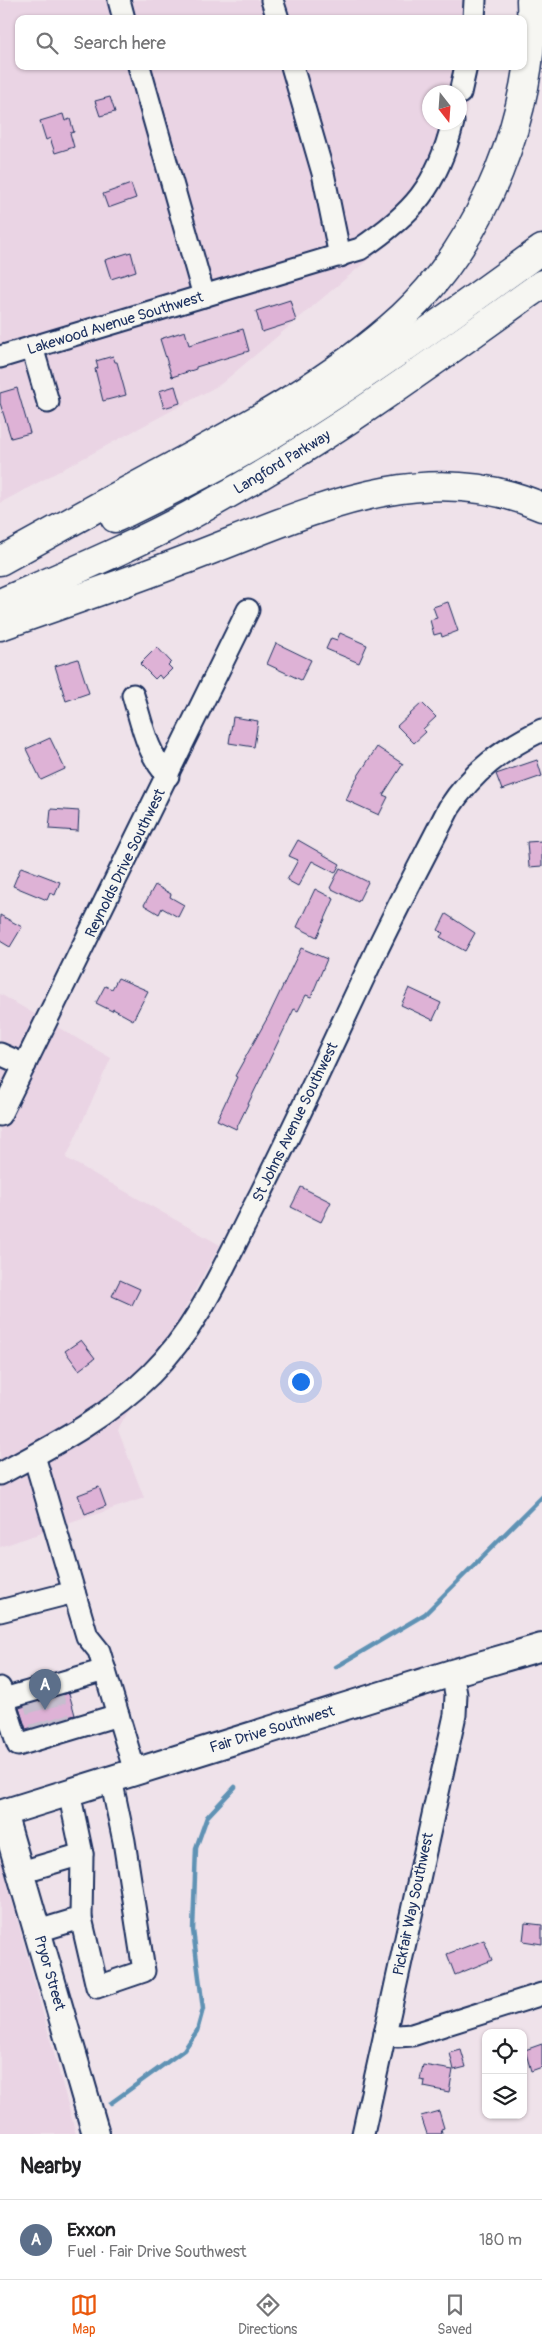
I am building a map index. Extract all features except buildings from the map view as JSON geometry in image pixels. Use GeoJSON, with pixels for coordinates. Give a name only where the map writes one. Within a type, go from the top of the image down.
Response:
{"type":"FeatureCollection","features":[{"type":"Feature","properties":{"kind":"highway"},"geometry":{"type":"LineString","coordinates":[[527,68],[531,0]]}},
{"type":"Feature","properties":{"kind":"highway"},"geometry":{"type":"LineString","coordinates":[[0,561],[240,431],[325,376],[366,347],[403,316],[431,285],[456,252],[479,214],[501,166],[518,115],[527,70]]}},
{"type":"Feature","properties":{"kind":"highway","name":"Langford Parkway"},"geometry":{"type":"LineString","coordinates":[[0,566],[103,523],[189,482],[248,449],[306,414],[417,340],[542,249]]}},
{"type":"Feature","properties":{"kind":"highway","name":"Langford Parkway"},"geometry":{"type":"LineString","coordinates":[[0,603],[148,537],[280,464],[413,377],[542,284]]}},
{"type":"Feature","properties":{"kind":"highway"},"geometry":{"type":"LineString","coordinates":[[0,626],[335,505],[395,488],[461,485],[506,494],[542,508]]}},
{"type":"Feature","properties":{"kind":"main road","name":"Fair Drive Southwest"},"geometry":{"type":"LineString","coordinates":[[1,1809],[123,1776],[452,1673],[542,1648]]}},
{"type":"Feature","properties":{"kind":"main road","name":"Pryor Street"},"geometry":{"type":"LineString","coordinates":[[1,1809],[21,1872],[96,2134]]}},
{"type":"Feature","properties":{"kind":"street"},"geometry":{"type":"LineString","coordinates":[[119,0],[123,15]]}},
{"type":"Feature","properties":{"kind":"street"},"geometry":{"type":"LineString","coordinates":[[272,0],[277,15]]}},
{"type":"Feature","properties":{"kind":"street"},"geometry":{"type":"LineString","coordinates":[[474,15],[475,0]]}},
{"type":"Feature","properties":{"kind":"street"},"geometry":{"type":"LineString","coordinates":[[140,70],[204,296]]}},
{"type":"Feature","properties":{"kind":"street"},"geometry":{"type":"LineString","coordinates":[[293,70],[323,173],[340,256],[360,249],[392,227],[416,205],[435,176],[449,130]]}},
{"type":"Feature","properties":{"kind":"street"},"geometry":{"type":"LineString","coordinates":[[462,85],[465,70]]}},
{"type":"Feature","properties":{"kind":"street","name":"Lakewood Avenue Southwest"},"geometry":{"type":"LineString","coordinates":[[0,357],[340,256]]}},
{"type":"Feature","properties":{"kind":"street"},"geometry":{"type":"LineString","coordinates":[[32,347],[48,402]]}},
{"type":"Feature","properties":{"kind":"street","name":"Reynolds Drive Southwest"},"geometry":{"type":"LineString","coordinates":[[0,1115],[248,610]]}},
{"type":"Feature","properties":{"kind":"street"},"geometry":{"type":"LineString","coordinates":[[133,695],[150,751],[157,765],[168,776]]}},
{"type":"Feature","properties":{"kind":"street","name":"St Johns Avenue Southwest"},"geometry":{"type":"LineString","coordinates":[[0,1474],[78,1432],[117,1406],[152,1373],[180,1342],[203,1307],[300,1116],[373,958],[449,808],[462,788],[489,761],[542,730]]}},
{"type":"Feature","properties":{"kind":"street"},"geometry":{"type":"LineString","coordinates":[[0,1054],[25,1065]]}},
{"type":"Feature","properties":{"kind":"street"},"geometry":{"type":"LineString","coordinates":[[34,1456],[87,1636],[99,1651],[118,1715],[123,1776],[124,1841],[144,1971],[97,1987],[81,1918],[82,1854],[69,1792]]}},
{"type":"Feature","properties":{"kind":"street"},"geometry":{"type":"LineString","coordinates":[[0,1612],[74,1592]]}},
{"type":"Feature","properties":{"kind":"street"},"geometry":{"type":"LineString","coordinates":[[105,1670],[1,1696],[18,1745],[118,1715]]}},
{"type":"Feature","properties":{"kind":"street","name":"Pickfair Way Southwest"},"geometry":{"type":"LineString","coordinates":[[363,2134],[455,1716],[456,1694],[452,1673]]}},
{"type":"Feature","properties":{"kind":"street"},"geometry":{"type":"LineString","coordinates":[[21,1872],[82,1854]]}},
{"type":"Feature","properties":{"kind":"street"},"geometry":{"type":"LineString","coordinates":[[38,1931],[81,1918]]}},
{"type":"Feature","properties":{"kind":"street"},"geometry":{"type":"LineString","coordinates":[[385,2033],[398,2036],[412,2035],[542,1994]]}},
{"type":"Feature","properties":{"kind":"shaded area"},"geometry":{"type":"Polygon","coordinates":[[[0,0],[482,0],[482,15],[15,15],[15,70],[479,70],[467,105],[467,85],[422,85],[422,130],[458,130],[445,170],[371,257],[221,384],[0,503],[0,0]]]}},
{"type":"Feature","properties":{"kind":"shaded area"},"geometry":{"type":"Polygon","coordinates":[[[0,994],[111,1058],[66,1158],[220,1245],[118,1430],[144,1498],[0,1547],[0,994]]]}},
{"type":"Feature","properties":{"kind":"shaded area"},"geometry":{"type":"Polygon","coordinates":[[[0,1856],[76,2134],[0,2134],[0,1856]]]}},
{"type":"Feature","properties":{"kind":"waterway"},"geometry":{"type":"LineString","coordinates":[[336,1667],[425,1614],[542,1497]]}},
{"type":"Feature","properties":{"kind":"waterway"},"geometry":{"type":"LineString","coordinates":[[111,2103],[184,2050],[197,2031],[203,2009],[193,1930],[196,1848],[207,1817],[235,1787]]}},
{"type":"Feature","properties":{"kind":"tunnel"},"geometry":{"type":"LineString","coordinates":[[50,1686],[63,1731]]}},
{"type":"Feature","properties":{"kind":"tunnel"},"geometry":{"type":"LineString","coordinates":[[31,1691],[44,1737]]}},
{"type":"Feature","properties":{"kind":"place","name":"Exxon"},"geometry":{"type":"Point","coordinates":[45,1710]}}]}
